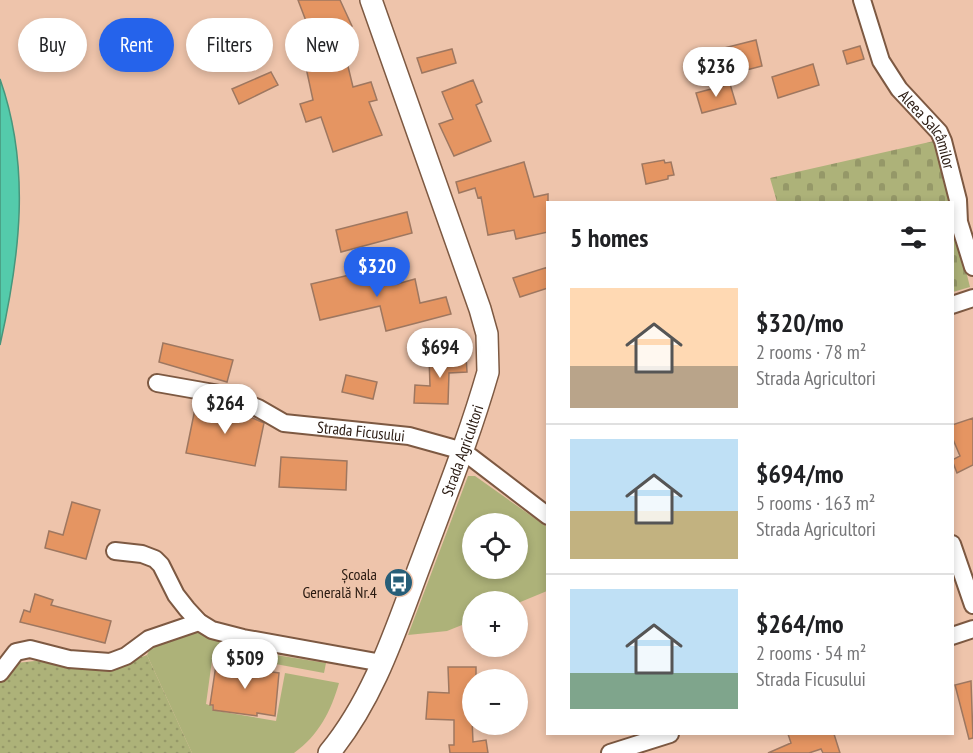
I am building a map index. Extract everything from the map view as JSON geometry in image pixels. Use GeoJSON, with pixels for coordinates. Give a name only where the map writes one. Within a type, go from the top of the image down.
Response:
{"type":"FeatureCollection","features":[{"type":"Feature","properties":{"kind":"main road","name":"Strada Agricultori"},"geometry":{"type":"LineString","coordinates":[[329,753],[350,727],[382,663],[463,451],[488,372],[489,358],[484,323],[371,0]]}},
{"type":"Feature","properties":{"kind":"street","name":"Aleea Salcâmilor"},"geometry":{"type":"LineString","coordinates":[[862,0],[881,61],[899,89],[939,132],[943,141],[958,200],[959,222],[973,267]]}},
{"type":"Feature","properties":{"kind":"street"},"geometry":{"type":"LineString","coordinates":[[954,304],[973,298]]}},
{"type":"Feature","properties":{"kind":"street","name":"Strada Ficusului"},"geometry":{"type":"LineString","coordinates":[[158,383],[225,395],[258,408],[284,423],[409,436],[463,451],[546,514]]}},
{"type":"Feature","properties":{"kind":"street"},"geometry":{"type":"LineString","coordinates":[[954,550],[973,605]]}},
{"type":"Feature","properties":{"kind":"street"},"geometry":{"type":"LineString","coordinates":[[115,551],[142,554],[162,565],[176,595],[199,622],[212,630],[243,638],[382,663]]}},
{"type":"Feature","properties":{"kind":"street"},"geometry":{"type":"LineString","coordinates":[[0,673],[16,652],[30,648],[69,659],[110,662],[126,656],[149,639],[199,622]]}},
{"type":"Feature","properties":{"kind":"street"},"geometry":{"type":"LineString","coordinates":[[954,635],[973,629]]}},
{"type":"Feature","properties":{"kind":"street"},"geometry":{"type":"LineString","coordinates":[[610,753],[667,735]]}},
{"type":"Feature","properties":{"kind":"green space"},"geometry":{"type":"Polygon","coordinates":[[[934,141],[949,201],[777,201],[770,178],[934,141]]]}},
{"type":"Feature","properties":{"kind":"green space"},"geometry":{"type":"Polygon","coordinates":[[[954,223],[970,287],[954,292],[954,223]]]}},
{"type":"Feature","properties":{"kind":"green space"},"geometry":{"type":"Polygon","coordinates":[[[468,476],[475,476],[527,513],[462,513],[462,579],[528,579],[528,514],[546,526],[546,591],[528,599],[528,591],[462,591],[462,625],[447,631],[408,635],[468,476]]]}},
{"type":"Feature","properties":{"kind":"green space"},"geometry":{"type":"Polygon","coordinates":[[[195,629],[236,644],[234,656],[213,653],[206,704],[212,706],[212,710],[276,721],[285,673],[339,683],[323,722],[303,746],[294,753],[192,753],[147,655],[155,645],[175,635],[195,629]]]}},
{"type":"Feature","properties":{"kind":"green space"},"geometry":{"type":"Polygon","coordinates":[[[251,651],[326,663],[324,673],[249,659],[251,651]]]}},
{"type":"Feature","properties":{"kind":"green space"},"geometry":{"type":"Polygon","coordinates":[[[147,655],[192,753],[0,753],[0,681],[16,663],[35,661],[119,665],[147,655]]]}},
{"type":"Feature","properties":{"kind":"water"},"geometry":{"type":"Polygon","coordinates":[[[0,79],[10,112],[16,145],[19,212],[13,278],[0,345],[0,79]]]}},
{"type":"Feature","properties":{"kind":"building"},"geometry":{"type":"Polygon","coordinates":[[[298,0],[340,0],[348,18],[305,18],[298,0]]]}},
{"type":"Feature","properties":{"kind":"building"},"geometry":{"type":"Polygon","coordinates":[[[756,40],[762,66],[731,74],[724,48],[756,40]]]}},
{"type":"Feature","properties":{"kind":"building"},"geometry":{"type":"Polygon","coordinates":[[[860,46],[864,59],[847,64],[843,51],[860,46]]]}},
{"type":"Feature","properties":{"kind":"building"},"geometry":{"type":"Polygon","coordinates":[[[452,49],[456,63],[422,73],[417,58],[452,49]]]}},
{"type":"Feature","properties":{"kind":"building"},"geometry":{"type":"Polygon","coordinates":[[[813,64],[819,85],[778,98],[772,77],[813,64]]]}},
{"type":"Feature","properties":{"kind":"building"},"geometry":{"type":"Polygon","coordinates":[[[271,72],[278,85],[239,104],[232,89],[271,72]]]}},
{"type":"Feature","properties":{"kind":"building"},"geometry":{"type":"Polygon","coordinates":[[[307,72],[349,72],[353,87],[371,82],[377,100],[369,102],[382,135],[333,152],[321,117],[306,122],[300,104],[313,100],[307,72]]]}},
{"type":"Feature","properties":{"kind":"building"},"geometry":{"type":"Polygon","coordinates":[[[473,80],[482,102],[476,105],[491,141],[454,156],[439,124],[453,119],[442,92],[473,80]]]}},
{"type":"Feature","properties":{"kind":"building"},"geometry":{"type":"Polygon","coordinates":[[[730,84],[736,104],[702,113],[696,93],[730,84]]]}},
{"type":"Feature","properties":{"kind":"building"},"geometry":{"type":"Polygon","coordinates":[[[664,160],[665,163],[671,162],[674,175],[668,176],[668,179],[646,184],[642,164],[664,160]]]}},
{"type":"Feature","properties":{"kind":"building"},"geometry":{"type":"Polygon","coordinates":[[[524,162],[534,197],[548,194],[546,232],[516,239],[514,230],[488,235],[481,197],[478,198],[475,188],[459,193],[456,182],[524,162]]]}},
{"type":"Feature","properties":{"kind":"building"},"geometry":{"type":"Polygon","coordinates":[[[407,212],[412,233],[341,252],[336,230],[407,212]]]}},
{"type":"Feature","properties":{"kind":"building"},"geometry":{"type":"Polygon","coordinates":[[[392,265],[397,284],[415,279],[420,303],[446,297],[451,314],[386,331],[380,306],[320,320],[311,284],[392,265]]]}},
{"type":"Feature","properties":{"kind":"building"},"geometry":{"type":"Polygon","coordinates":[[[546,268],[546,289],[520,297],[513,278],[546,268]]]}},
{"type":"Feature","properties":{"kind":"building"},"geometry":{"type":"Polygon","coordinates":[[[163,343],[233,360],[227,382],[159,362],[163,343]]]}},
{"type":"Feature","properties":{"kind":"building"},"geometry":{"type":"Polygon","coordinates":[[[466,355],[467,372],[449,373],[448,404],[414,403],[415,385],[430,386],[429,357],[466,355]]]}},
{"type":"Feature","properties":{"kind":"building"},"geometry":{"type":"Polygon","coordinates":[[[346,375],[377,382],[373,399],[342,392],[346,375]]]}},
{"type":"Feature","properties":{"kind":"building"},"geometry":{"type":"Polygon","coordinates":[[[196,404],[241,413],[264,423],[255,466],[186,453],[196,404]]]}},
{"type":"Feature","properties":{"kind":"building"},"geometry":{"type":"Polygon","coordinates":[[[973,418],[973,465],[957,473],[954,459],[960,456],[954,442],[954,424],[973,418]]]}},
{"type":"Feature","properties":{"kind":"building"},"geometry":{"type":"Polygon","coordinates":[[[281,457],[347,461],[346,490],[279,487],[281,457]]]}},
{"type":"Feature","properties":{"kind":"building"},"geometry":{"type":"Polygon","coordinates":[[[72,502],[100,510],[86,559],[45,548],[49,531],[63,535],[72,502]]]}},
{"type":"Feature","properties":{"kind":"building"},"geometry":{"type":"Polygon","coordinates":[[[35,594],[53,600],[51,605],[111,621],[105,643],[20,622],[24,610],[30,612],[35,594]]]}},
{"type":"Feature","properties":{"kind":"building"},"geometry":{"type":"Polygon","coordinates":[[[223,661],[273,669],[272,672],[279,673],[275,716],[213,710],[213,705],[210,705],[216,665],[223,666],[223,661]]]}},
{"type":"Feature","properties":{"kind":"building"},"geometry":{"type":"Polygon","coordinates":[[[448,667],[476,667],[476,669],[462,669],[462,735],[473,735],[473,742],[486,740],[488,753],[450,753],[449,745],[454,745],[454,720],[426,719],[428,692],[449,693],[448,667]]]}},
{"type":"Feature","properties":{"kind":"building"},"geometry":{"type":"Polygon","coordinates":[[[971,681],[973,738],[969,739],[955,685],[971,681]]]}},
{"type":"Feature","properties":{"kind":"building"},"geometry":{"type":"Polygon","coordinates":[[[788,735],[834,735],[840,753],[823,753],[821,749],[809,753],[768,753],[791,743],[788,735]]]}},
{"type":"Feature","properties":{"kind":"place","name":"Școala Generală Nr.4"},"geometry":{"type":"Point","coordinates":[398,583]}}]}
